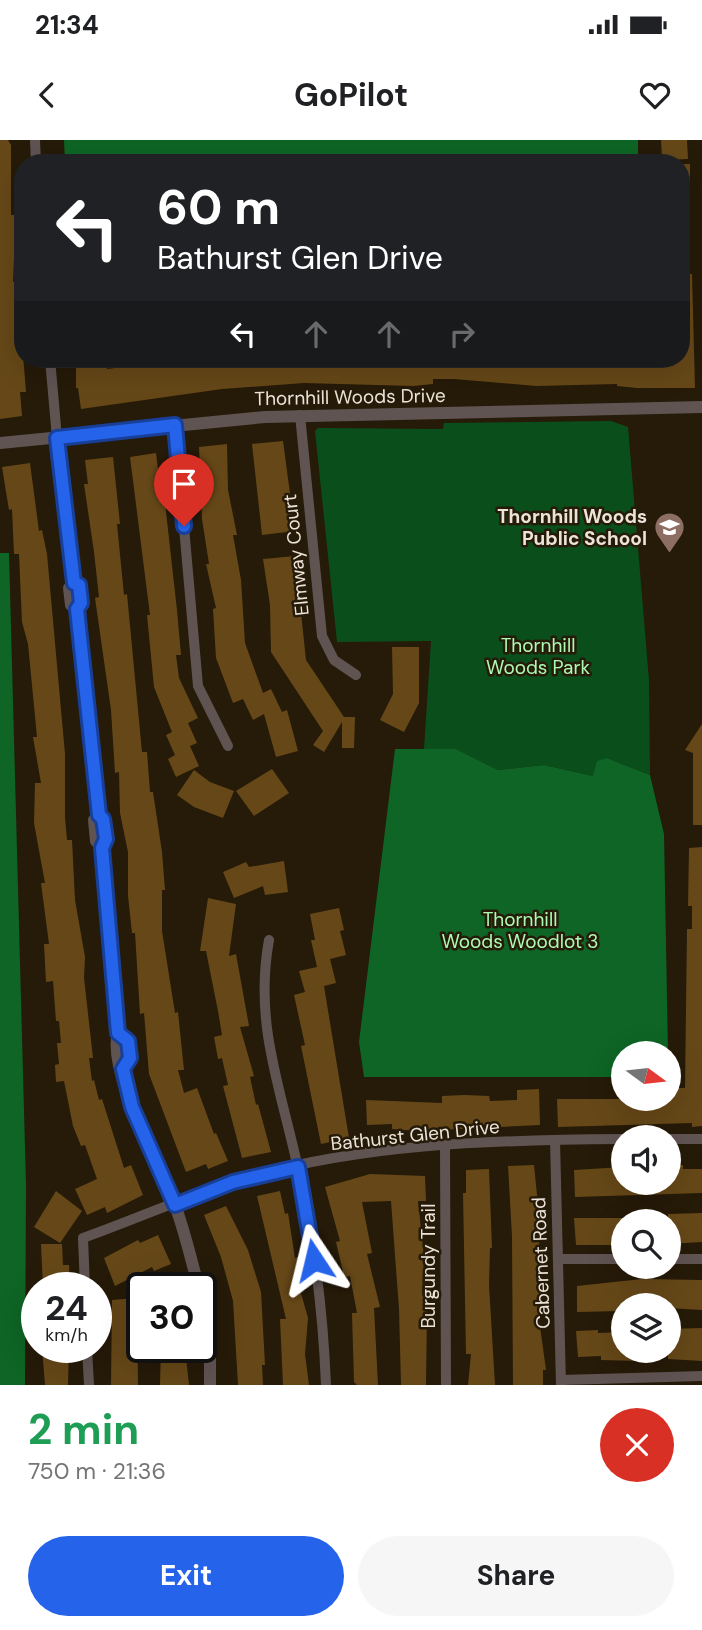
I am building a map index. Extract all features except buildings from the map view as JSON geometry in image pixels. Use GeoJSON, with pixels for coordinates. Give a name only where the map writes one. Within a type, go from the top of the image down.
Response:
{"type":"FeatureCollection","features":[{"type":"Feature","properties":{"kind":"street"},"geometry":{"type":"LineString","coordinates":[[51,368],[74,583],[79,585],[81,603],[77,609],[99,815],[103,819],[106,839],[102,848],[118,1033],[128,1041],[130,1058],[123,1069],[132,1107],[175,1205],[194,1272]]}},
{"type":"Feature","properties":{"kind":"street","name":"Thornhill Woods Drive"},"geometry":{"type":"LineString","coordinates":[[0,443],[300,415],[702,407]]}},
{"type":"Feature","properties":{"kind":"street","name":"Elmway Court"},"geometry":{"type":"LineString","coordinates":[[300,415],[322,636],[334,660],[356,675]]}},
{"type":"Feature","properties":{"kind":"street"},"geometry":{"type":"LineString","coordinates":[[175,425],[198,686],[228,746]]}},
{"type":"Feature","properties":{"kind":"street"},"geometry":{"type":"LineString","coordinates":[[269,940],[263,972],[265,1031],[298,1167],[323,1307],[326,1385]]}},
{"type":"Feature","properties":{"kind":"street","name":"Bathurst Glen Drive"},"geometry":{"type":"LineString","coordinates":[[84,1272],[83,1238],[233,1182],[361,1155],[555,1140],[611,1139]]}},
{"type":"Feature","properties":{"kind":"street"},"geometry":{"type":"LineString","coordinates":[[681,1139],[702,1139]]}},
{"type":"Feature","properties":{"kind":"street","name":"Cabernet Road"},"geometry":{"type":"LineString","coordinates":[[555,1140],[561,1382]]}},
{"type":"Feature","properties":{"kind":"street","name":"Burgundy Trail"},"geometry":{"type":"LineString","coordinates":[[445,1147],[446,1385]]}},
{"type":"Feature","properties":{"kind":"street"},"geometry":{"type":"LineString","coordinates":[[559,1259],[611,1259]]}},
{"type":"Feature","properties":{"kind":"street"},"geometry":{"type":"LineString","coordinates":[[681,1259],[702,1259]]}},
{"type":"Feature","properties":{"kind":"street"},"geometry":{"type":"LineString","coordinates":[[88,1363],[89,1385]]}},
{"type":"Feature","properties":{"kind":"street"},"geometry":{"type":"LineString","coordinates":[[210,1363],[211,1385]]}},
{"type":"Feature","properties":{"kind":"street"},"geometry":{"type":"LineString","coordinates":[[561,1382],[702,1376]]}},
{"type":"Feature","properties":{"kind":"green space"},"geometry":{"type":"Polygon","coordinates":[[[64,140],[638,140],[638,154],[65,154],[64,140]]]}},
{"type":"Feature","properties":{"kind":"green space","name":"Thornhill Woods Park"},"geometry":{"type":"Polygon","coordinates":[[[611,421],[628,427],[649,680],[650,775],[607,758],[593,776],[544,765],[498,770],[456,749],[424,749],[431,641],[337,642],[315,431],[318,428],[443,429],[444,423],[611,421]]]}},
{"type":"Feature","properties":{"kind":"green space"},"geometry":{"type":"Polygon","coordinates":[[[0,553],[9,553],[26,1185],[26,1272],[21,1272],[21,1363],[25,1363],[25,1385],[0,1385],[0,553]]]}},
{"type":"Feature","properties":{"kind":"green space","name":"Thornhill Woods Woodlot 3"},"geometry":{"type":"Polygon","coordinates":[[[395,749],[456,749],[498,770],[544,765],[593,776],[597,761],[607,758],[650,775],[664,834],[668,1041],[611,1041],[611,1077],[364,1077],[359,1042],[395,749]]]}},
{"type":"Feature","properties":{"kind":"place","name":"Thornhill Woods Public School"},"geometry":{"type":"Point","coordinates":[670,554]}},
{"type":"Feature","properties":{"kind":"route"},"geometry":{"type":"LineString","coordinates":[[184,526],[175,425],[57,438],[74,583],[79,585],[81,603],[77,609],[99,815],[103,819],[106,839],[102,848],[118,1033],[128,1041],[130,1058],[123,1069],[132,1107],[175,1205],[233,1182],[298,1167],[314,1260]]}}]}
